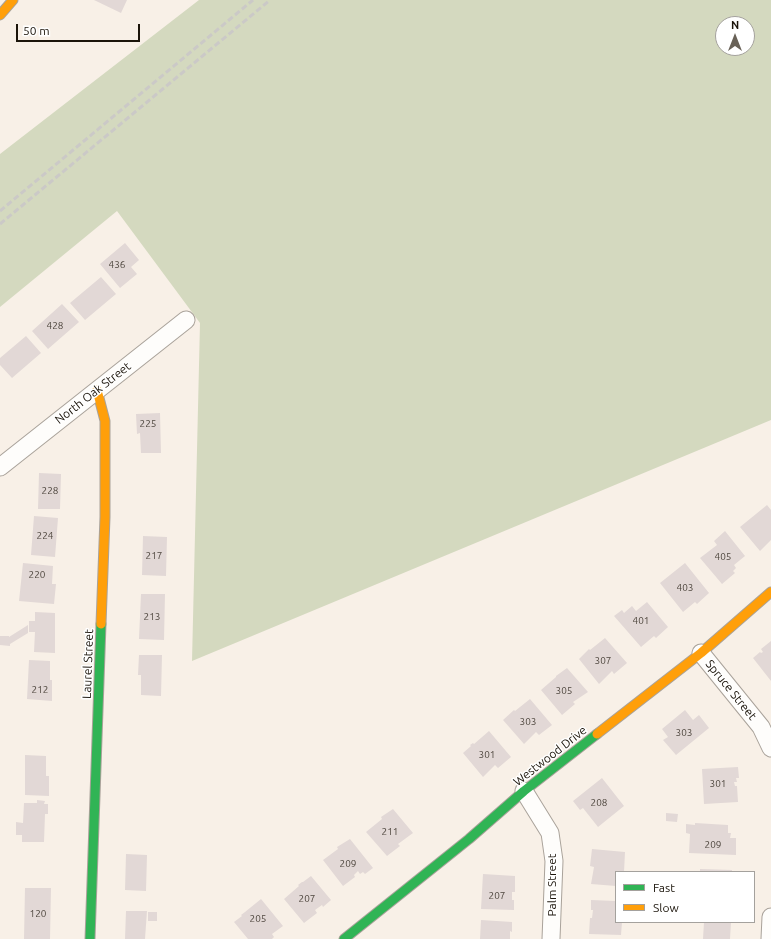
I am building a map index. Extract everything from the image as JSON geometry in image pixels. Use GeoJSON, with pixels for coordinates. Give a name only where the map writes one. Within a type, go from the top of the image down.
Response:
{"type":"FeatureCollection","features":[{"type":"Feature","properties":{"kind":"street"},"geometry":{"type":"LineString","coordinates":[[0,15],[13,0]]}},
{"type":"Feature","properties":{"kind":"street","name":"North Oak Street"},"geometry":{"type":"LineString","coordinates":[[0,467],[186,320]]}},
{"type":"Feature","properties":{"kind":"street","name":"Laurel Street"},"geometry":{"type":"LineString","coordinates":[[90,939],[105,517],[105,421],[97,390]]}},
{"type":"Feature","properties":{"kind":"street","name":"Westwood Drive"},"geometry":{"type":"LineString","coordinates":[[344,939],[469,839],[524,791],[701,653],[771,592]]}},
{"type":"Feature","properties":{"kind":"street","name":"Spruce Street"},"geometry":{"type":"LineString","coordinates":[[701,653],[761,727],[771,748]]}},
{"type":"Feature","properties":{"kind":"street","name":"Palm Street"},"geometry":{"type":"LineString","coordinates":[[524,791],[550,833],[554,861],[551,939]]}},
{"type":"Feature","properties":{"kind":"street"},"geometry":{"type":"LineString","coordinates":[[770,939],[771,917]]}},
{"type":"Feature","properties":{"kind":"green space"},"geometry":{"type":"Polygon","coordinates":[[[199,0],[771,0],[771,420],[192,661],[200,323],[117,211],[0,307],[0,154],[199,0]]]}},
{"type":"Feature","properties":{"kind":"building"},"geometry":{"type":"Polygon","coordinates":[[[94,0],[127,0],[121,13],[94,0]]]}},
{"type":"Feature","properties":{"kind":"building"},"geometry":{"type":"Polygon","coordinates":[[[125,243],[139,260],[131,267],[137,274],[120,288],[100,264],[125,243]]]}},
{"type":"Feature","properties":{"kind":"building"},"geometry":{"type":"Polygon","coordinates":[[[101,277],[116,294],[85,320],[70,303],[101,277]]]}},
{"type":"Feature","properties":{"kind":"building"},"geometry":{"type":"Polygon","coordinates":[[[62,304],[79,322],[48,349],[32,331],[62,304]]]}},
{"type":"Feature","properties":{"kind":"building"},"geometry":{"type":"Polygon","coordinates":[[[26,336],[41,353],[12,378],[0,365],[0,358],[26,336]]]}},
{"type":"Feature","properties":{"kind":"building"},"geometry":{"type":"Polygon","coordinates":[[[160,413],[161,453],[141,453],[140,433],[137,434],[136,414],[160,413]]]}},
{"type":"Feature","properties":{"kind":"building"},"geometry":{"type":"Polygon","coordinates":[[[39,473],[61,474],[60,509],[38,509],[39,473]]]}},
{"type":"Feature","properties":{"kind":"building"},"geometry":{"type":"Polygon","coordinates":[[[767,505],[771,510],[771,540],[760,551],[740,527],[767,505]]]}},
{"type":"Feature","properties":{"kind":"building"},"geometry":{"type":"Polygon","coordinates":[[[34,516],[58,518],[55,557],[31,555],[34,516]]]}},
{"type":"Feature","properties":{"kind":"building"},"geometry":{"type":"Polygon","coordinates":[[[725,531],[745,556],[734,565],[736,568],[733,571],[735,573],[722,584],[700,558],[717,545],[714,541],[725,531]]]}},
{"type":"Feature","properties":{"kind":"building"},"geometry":{"type":"Polygon","coordinates":[[[143,536],[167,537],[166,576],[142,575],[143,536]]]}},
{"type":"Feature","properties":{"kind":"building"},"geometry":{"type":"Polygon","coordinates":[[[23,563],[53,566],[52,584],[56,584],[54,604],[19,601],[23,563]]]}},
{"type":"Feature","properties":{"kind":"building"},"geometry":{"type":"Polygon","coordinates":[[[685,563],[709,593],[697,604],[695,602],[683,612],[660,583],[685,563]]]}},
{"type":"Feature","properties":{"kind":"building"},"geometry":{"type":"Polygon","coordinates":[[[141,594],[165,594],[164,640],[139,639],[141,594]]]}},
{"type":"Feature","properties":{"kind":"building"},"geometry":{"type":"Polygon","coordinates":[[[647,602],[668,627],[656,638],[654,636],[641,647],[614,616],[622,610],[624,613],[632,606],[636,611],[647,602]]]}},
{"type":"Feature","properties":{"kind":"building"},"geometry":{"type":"Polygon","coordinates":[[[35,612],[55,613],[55,653],[34,652],[35,632],[29,632],[29,621],[35,621],[35,612]]]}},
{"type":"Feature","properties":{"kind":"building"},"geometry":{"type":"Polygon","coordinates":[[[28,625],[28,633],[10,644],[10,646],[0,645],[0,636],[9,637],[28,625]]]}},
{"type":"Feature","properties":{"kind":"building"},"geometry":{"type":"Polygon","coordinates":[[[605,638],[627,663],[614,674],[612,671],[599,684],[579,659],[589,649],[590,650],[605,638]]]}},
{"type":"Feature","properties":{"kind":"building"},"geometry":{"type":"Polygon","coordinates":[[[771,641],[771,681],[753,658],[760,652],[763,652],[761,649],[771,641]]]}},
{"type":"Feature","properties":{"kind":"building"},"geometry":{"type":"Polygon","coordinates":[[[139,655],[162,655],[161,696],[141,695],[141,675],[138,675],[139,655]]]}},
{"type":"Feature","properties":{"kind":"building"},"geometry":{"type":"Polygon","coordinates":[[[29,660],[50,661],[52,701],[27,699],[29,660]]]}},
{"type":"Feature","properties":{"kind":"building"},"geometry":{"type":"Polygon","coordinates":[[[567,668],[588,692],[573,702],[575,704],[562,715],[541,690],[567,668]]]}},
{"type":"Feature","properties":{"kind":"building"},"geometry":{"type":"Polygon","coordinates":[[[530,699],[552,725],[539,735],[536,732],[524,744],[503,720],[530,699]]]}},
{"type":"Feature","properties":{"kind":"building"},"geometry":{"type":"Polygon","coordinates":[[[685,710],[693,720],[699,715],[709,728],[676,755],[663,740],[668,737],[662,729],[685,710]]]}},
{"type":"Feature","properties":{"kind":"building"},"geometry":{"type":"Polygon","coordinates":[[[489,731],[511,757],[498,768],[495,765],[483,777],[463,753],[471,746],[470,745],[473,743],[474,744],[489,731]]]}},
{"type":"Feature","properties":{"kind":"building"},"geometry":{"type":"Polygon","coordinates":[[[25,755],[46,756],[46,776],[49,776],[49,796],[25,795],[25,755]]]}},
{"type":"Feature","properties":{"kind":"building"},"geometry":{"type":"Polygon","coordinates":[[[738,767],[739,778],[736,778],[737,782],[734,782],[735,786],[737,786],[738,802],[704,804],[702,769],[738,767]]]}},
{"type":"Feature","properties":{"kind":"building"},"geometry":{"type":"Polygon","coordinates":[[[602,778],[624,806],[598,827],[583,808],[580,810],[573,801],[602,778]]]}},
{"type":"Feature","properties":{"kind":"building"},"geometry":{"type":"Polygon","coordinates":[[[37,800],[45,801],[44,804],[48,804],[48,814],[45,814],[44,842],[22,842],[22,835],[16,835],[16,822],[23,823],[24,803],[37,803],[37,800]]]}},
{"type":"Feature","properties":{"kind":"building"},"geometry":{"type":"Polygon","coordinates":[[[393,809],[413,833],[398,844],[400,846],[387,856],[366,832],[382,819],[381,817],[393,809]]]}},
{"type":"Feature","properties":{"kind":"building"},"geometry":{"type":"Polygon","coordinates":[[[666,813],[678,814],[677,822],[666,821],[666,813]]]}},
{"type":"Feature","properties":{"kind":"building"},"geometry":{"type":"Polygon","coordinates":[[[695,823],[728,825],[728,833],[731,833],[730,838],[736,838],[736,855],[689,853],[690,834],[686,833],[686,824],[695,825],[695,823]]]}},
{"type":"Feature","properties":{"kind":"building"},"geometry":{"type":"Polygon","coordinates":[[[350,839],[373,868],[365,874],[363,872],[360,874],[358,871],[354,875],[355,877],[343,886],[323,860],[338,849],[337,847],[350,839]]]}},
{"type":"Feature","properties":{"kind":"building"},"geometry":{"type":"Polygon","coordinates":[[[592,849],[625,852],[624,871],[615,871],[615,886],[591,884],[594,867],[590,866],[592,849]]]}},
{"type":"Feature","properties":{"kind":"building"},"geometry":{"type":"Polygon","coordinates":[[[126,854],[147,855],[146,891],[125,890],[126,854]]]}},
{"type":"Feature","properties":{"kind":"building"},"geometry":{"type":"Polygon","coordinates":[[[700,869],[732,870],[732,871],[700,871],[700,869]]]}},
{"type":"Feature","properties":{"kind":"building"},"geometry":{"type":"Polygon","coordinates":[[[483,874],[515,876],[515,892],[512,892],[514,910],[481,909],[483,874]]]}},
{"type":"Feature","properties":{"kind":"building"},"geometry":{"type":"Polygon","coordinates":[[[311,876],[331,900],[323,907],[322,905],[315,910],[317,913],[304,923],[284,899],[299,886],[298,885],[311,876]]]}},
{"type":"Feature","properties":{"kind":"building"},"geometry":{"type":"Polygon","coordinates":[[[25,888],[51,888],[50,939],[24,939],[25,888]]]}},
{"type":"Feature","properties":{"kind":"building"},"geometry":{"type":"Polygon","coordinates":[[[261,899],[283,926],[272,934],[274,937],[272,939],[248,939],[234,922],[261,899]]]}},
{"type":"Feature","properties":{"kind":"building"},"geometry":{"type":"Polygon","coordinates":[[[591,900],[615,901],[615,923],[622,923],[621,935],[589,934],[590,918],[592,918],[593,910],[591,910],[591,900]]]}},
{"type":"Feature","properties":{"kind":"building"},"geometry":{"type":"Polygon","coordinates":[[[126,911],[147,911],[145,939],[125,939],[126,911]]]}},
{"type":"Feature","properties":{"kind":"building"},"geometry":{"type":"Polygon","coordinates":[[[148,912],[157,912],[157,921],[148,921],[148,912]]]}},
{"type":"Feature","properties":{"kind":"building"},"geometry":{"type":"Polygon","coordinates":[[[481,920],[512,922],[510,939],[480,939],[481,920]]]}},
{"type":"Feature","properties":{"kind":"building"},"geometry":{"type":"Polygon","coordinates":[[[704,923],[731,923],[730,939],[703,939],[704,923]]]}},
{"type":"Feature","properties":{"kind":"railway"},"geometry":{"type":"LineString","coordinates":[[0,211],[253,0]]}},
{"type":"Feature","properties":{"kind":"railway"},"geometry":{"type":"LineString","coordinates":[[0,224],[270,0]]}},
{"type":"Feature","properties":{"kind":"traffic: fast"},"geometry":{"type":"LineString","coordinates":[[90,939],[101,624]]}},
{"type":"Feature","properties":{"kind":"traffic: fast"},"geometry":{"type":"LineString","coordinates":[[344,939],[469,839],[524,791],[597,734]]}},
{"type":"Feature","properties":{"kind":"traffic: slow"},"geometry":{"type":"LineString","coordinates":[[0,15],[13,0]]}},
{"type":"Feature","properties":{"kind":"traffic: slow"},"geometry":{"type":"LineString","coordinates":[[97,390],[105,421],[105,517],[101,624]]}},
{"type":"Feature","properties":{"kind":"traffic: slow"},"geometry":{"type":"LineString","coordinates":[[597,734],[701,653],[771,592]]}}]}
